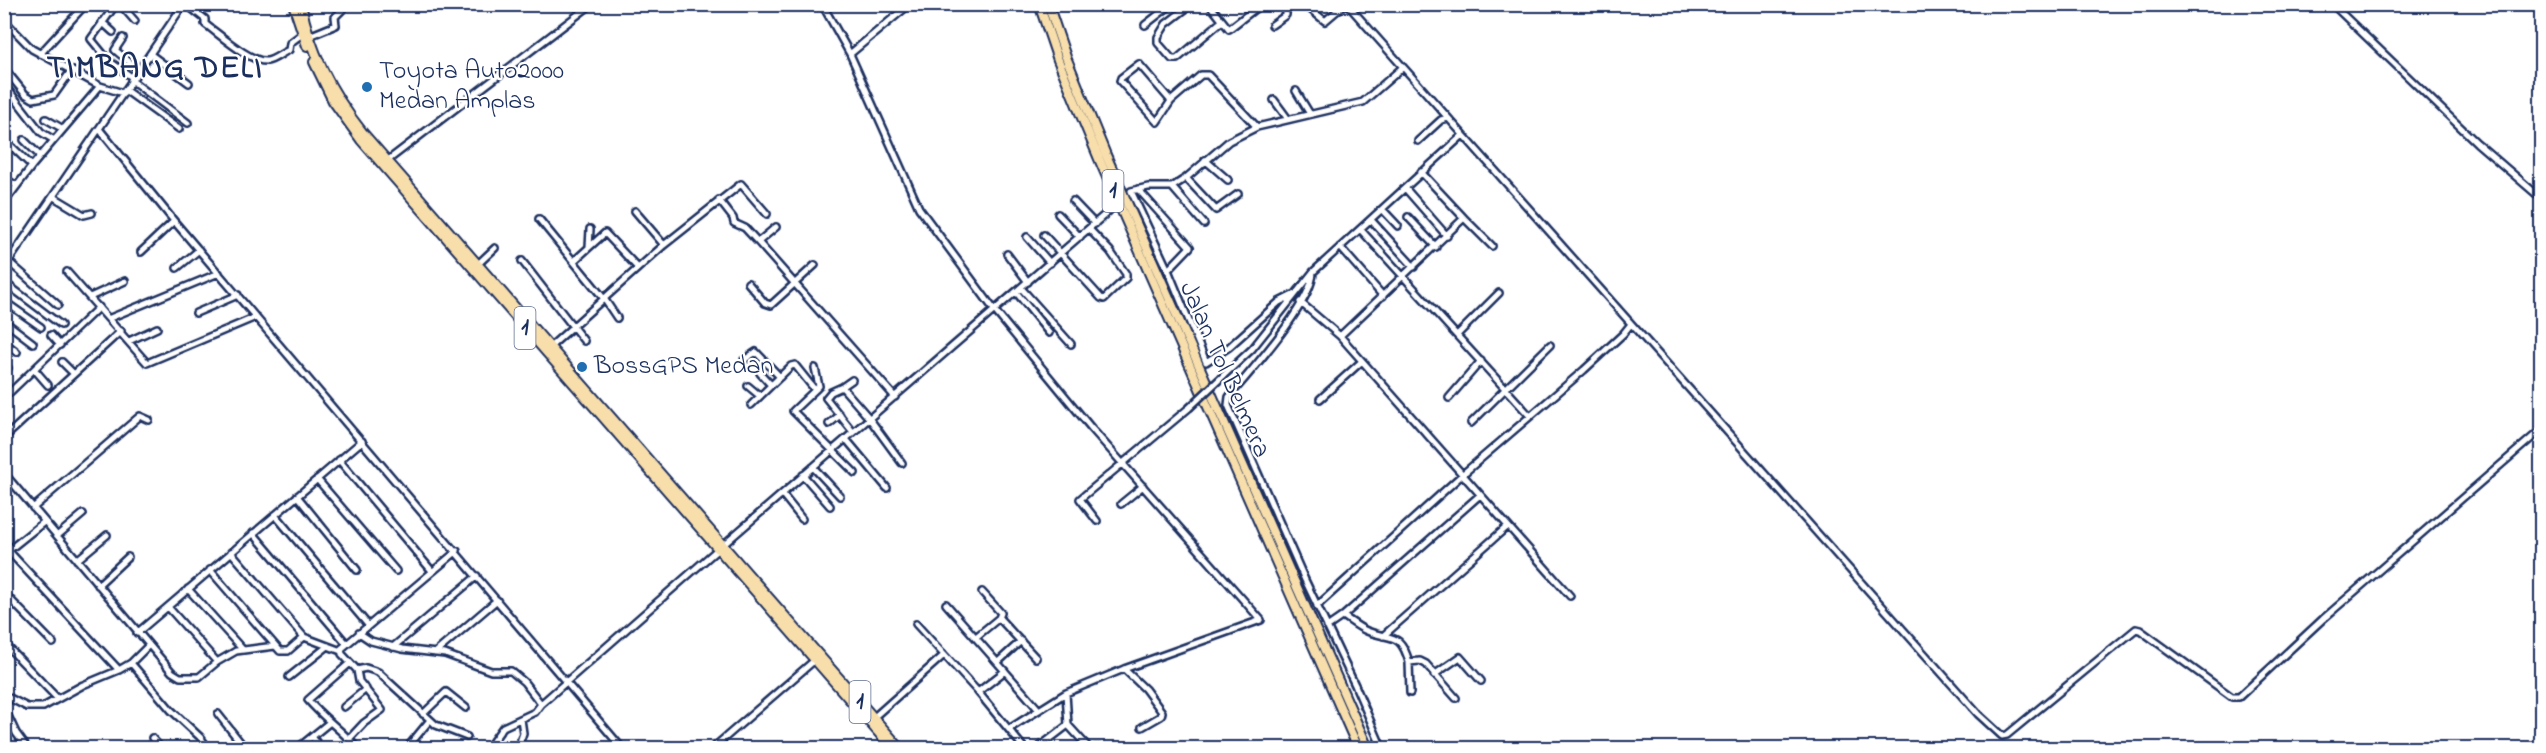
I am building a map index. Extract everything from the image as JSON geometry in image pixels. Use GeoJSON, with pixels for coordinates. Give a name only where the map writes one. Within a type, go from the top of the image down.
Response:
{"type":"FeatureCollection","features":[{"type":"Feature","properties":{"kind":"highway","name":"1"},"geometry":{"type":"LineString","coordinates":[[293,4],[327,90],[361,140],[792,629],[892,748]]}},
{"type":"Feature","properties":{"kind":"highway","name":"1"},"geometry":{"type":"LineString","coordinates":[[301,4],[306,35],[342,104],[387,161],[550,347],[720,547]]}},
{"type":"Feature","properties":{"kind":"highway","name":"Jalan Tol Belmera"},"geometry":{"type":"LineString","coordinates":[[1039,4],[1058,60],[1099,159],[1358,748]]}},
{"type":"Feature","properties":{"kind":"highway","name":"Jalan Tol Belmera"},"geometry":{"type":"LineString","coordinates":[[1048,4],[1106,155],[1368,748]]}},
{"type":"Feature","properties":{"kind":"highway","name":"1"},"geometry":{"type":"LineString","coordinates":[[817,658],[900,748]]}},
{"type":"Feature","properties":{"kind":"street"},"geometry":{"type":"LineString","coordinates":[[135,21],[118,4],[93,34],[92,41],[105,58],[188,123]]}},
{"type":"Feature","properties":{"kind":"street"},"geometry":{"type":"LineString","coordinates":[[4,268],[183,5],[206,19],[206,26],[253,58],[266,61],[289,50],[290,43],[336,25],[335,16],[348,4]]}},
{"type":"Feature","properties":{"kind":"street"},"geometry":{"type":"LineString","coordinates":[[387,161],[592,4]]}},
{"type":"Feature","properties":{"kind":"street"},"geometry":{"type":"LineString","coordinates":[[822,4],[850,54],[919,208],[995,311],[1092,429],[1261,620],[1124,669],[1066,693],[1009,729]]}},
{"type":"Feature","properties":{"kind":"street"},"geometry":{"type":"LineString","coordinates":[[850,54],[910,4]]}},
{"type":"Feature","properties":{"kind":"street"},"geometry":{"type":"LineString","coordinates":[[1145,25],[1172,4]]}},
{"type":"Feature","properties":{"kind":"street"},"geometry":{"type":"LineString","coordinates":[[1192,4],[1166,24],[1158,37],[1158,43],[1172,59],[1177,59],[1222,21]]}},
{"type":"Feature","properties":{"kind":"street"},"geometry":{"type":"LineString","coordinates":[[1209,4],[1231,29],[1260,4]]}},
{"type":"Feature","properties":{"kind":"street"},"geometry":{"type":"LineString","coordinates":[[1272,25],[1286,15],[1282,4]]}},
{"type":"Feature","properties":{"kind":"street"},"geometry":{"type":"LineString","coordinates":[[1304,4],[1325,21],[1347,5],[1356,4]]}},
{"type":"Feature","properties":{"kind":"street"},"geometry":{"type":"LineString","coordinates":[[1309,9],[1315,4]]}},
{"type":"Feature","properties":{"kind":"street"},"geometry":{"type":"LineString","coordinates":[[2332,4],[2477,144],[2541,199]]}},
{"type":"Feature","properties":{"kind":"street"},"geometry":{"type":"LineString","coordinates":[[40,54],[86,5]]}},
{"type":"Feature","properties":{"kind":"street"},"geometry":{"type":"LineString","coordinates":[[1347,5],[1978,714],[2002,736],[2007,735],[2136,629],[2232,697],[2239,697],[2323,618],[2541,429]]}},
{"type":"Feature","properties":{"kind":"street"},"geometry":{"type":"LineString","coordinates":[[4,20],[27,45],[40,54],[100,86],[124,91],[179,129]]}},
{"type":"Feature","properties":{"kind":"street"},"geometry":{"type":"LineString","coordinates":[[102,22],[113,32]]}},
{"type":"Feature","properties":{"kind":"street"},"geometry":{"type":"LineString","coordinates":[[123,38],[116,51],[139,70]]}},
{"type":"Feature","properties":{"kind":"street"},"geometry":{"type":"LineString","coordinates":[[150,54],[189,83]]}},
{"type":"Feature","properties":{"kind":"street"},"geometry":{"type":"LineString","coordinates":[[1171,101],[1139,64],[1121,78],[1120,81],[1157,122],[1171,101],[1201,75],[1209,75],[1257,127]]}},
{"type":"Feature","properties":{"kind":"street"},"geometry":{"type":"LineString","coordinates":[[4,68],[33,99],[54,95],[71,71]]}},
{"type":"Feature","properties":{"kind":"street"},"geometry":{"type":"LineString","coordinates":[[1293,295],[1279,302],[1229,347],[1206,362],[1168,270],[1131,191],[1172,187],[1229,141],[1257,127],[1363,102],[1402,68]]}},
{"type":"Feature","properties":{"kind":"street"},"geometry":{"type":"LineString","coordinates":[[4,203],[40,156],[100,86]]}},
{"type":"Feature","properties":{"kind":"street"},"geometry":{"type":"LineString","coordinates":[[1296,91],[1310,114]]}},
{"type":"Feature","properties":{"kind":"street"},"geometry":{"type":"LineString","coordinates":[[10,92],[43,134],[54,140]]}},
{"type":"Feature","properties":{"kind":"street"},"geometry":{"type":"LineString","coordinates":[[1274,100],[1288,119]]}},
{"type":"Feature","properties":{"kind":"street"},"geometry":{"type":"LineString","coordinates":[[1418,141],[1441,120],[1448,118]]}},
{"type":"Feature","properties":{"kind":"street"},"geometry":{"type":"LineString","coordinates":[[46,119],[63,129]]}},
{"type":"Feature","properties":{"kind":"street"},"geometry":{"type":"LineString","coordinates":[[100,130],[174,221],[457,551],[622,748]]}},
{"type":"Feature","properties":{"kind":"street"},"geometry":{"type":"LineString","coordinates":[[1097,522],[1079,500],[1189,408],[1223,376],[1264,334],[1313,272],[1463,135]]}},
{"type":"Feature","properties":{"kind":"street"},"geometry":{"type":"LineString","coordinates":[[4,139],[32,166]]}},
{"type":"Feature","properties":{"kind":"street"},"geometry":{"type":"LineString","coordinates":[[24,140],[40,156]]}},
{"type":"Feature","properties":{"kind":"street"},"geometry":{"type":"LineString","coordinates":[[1205,160],[1228,180]]}},
{"type":"Feature","properties":{"kind":"street"},"geometry":{"type":"LineString","coordinates":[[1421,172],[1492,246]]}},
{"type":"Feature","properties":{"kind":"street"},"geometry":{"type":"LineString","coordinates":[[4,178],[17,186]]}},
{"type":"Feature","properties":{"kind":"street"},"geometry":{"type":"LineString","coordinates":[[1186,178],[1216,210],[1238,194]]}},
{"type":"Feature","properties":{"kind":"street"},"geometry":{"type":"LineString","coordinates":[[550,347],[664,245],[742,184],[767,214]]}},
{"type":"Feature","properties":{"kind":"street"},"geometry":{"type":"LineString","coordinates":[[1172,187],[1204,224]]}},
{"type":"Feature","properties":{"kind":"street"},"geometry":{"type":"LineString","coordinates":[[1405,188],[1447,236]]}},
{"type":"Feature","properties":{"kind":"street"},"geometry":{"type":"LineString","coordinates":[[1138,189],[1190,247],[1168,270]]}},
{"type":"Feature","properties":{"kind":"street"},"geometry":{"type":"LineString","coordinates":[[54,196],[84,215],[92,213]]}},
{"type":"Feature","properties":{"kind":"street"},"geometry":{"type":"LineString","coordinates":[[719,200],[733,218],[734,224],[745,228],[895,397]]}},
{"type":"Feature","properties":{"kind":"street"},"geometry":{"type":"LineString","coordinates":[[1073,201],[1095,224]]}},
{"type":"Feature","properties":{"kind":"street"},"geometry":{"type":"LineString","coordinates":[[1382,209],[1398,226]]}},
{"type":"Feature","properties":{"kind":"street"},"geometry":{"type":"LineString","coordinates":[[635,211],[664,245]]}},
{"type":"Feature","properties":{"kind":"street"},"geometry":{"type":"LineString","coordinates":[[488,748],[503,727],[537,711],[541,704],[720,547],[1109,211]]}},
{"type":"Feature","properties":{"kind":"street"},"geometry":{"type":"LineString","coordinates":[[1058,214],[1080,237]]}},
{"type":"Feature","properties":{"kind":"street"},"geometry":{"type":"LineString","coordinates":[[1408,217],[1436,246]]}},
{"type":"Feature","properties":{"kind":"street"},"geometry":{"type":"LineString","coordinates":[[1340,336],[1464,218]]}},
{"type":"Feature","properties":{"kind":"street"},"geometry":{"type":"LineString","coordinates":[[539,219],[618,318]]}},
{"type":"Feature","properties":{"kind":"street"},"geometry":{"type":"LineString","coordinates":[[1371,219],[1414,267]]}},
{"type":"Feature","properties":{"kind":"street"},"geometry":{"type":"LineString","coordinates":[[141,252],[174,221]]}},
{"type":"Feature","properties":{"kind":"street"},"geometry":{"type":"LineString","coordinates":[[758,242],[776,226]]}},
{"type":"Feature","properties":{"kind":"street"},"geometry":{"type":"LineString","coordinates":[[589,247],[590,229]]}},
{"type":"Feature","properties":{"kind":"street"},"geometry":{"type":"LineString","coordinates":[[1044,235],[1101,298],[1104,298],[1126,278],[1126,274],[1110,251],[1089,229]]}},
{"type":"Feature","properties":{"kind":"street"},"geometry":{"type":"LineString","coordinates":[[1360,229],[1530,416]]}},
{"type":"Feature","properties":{"kind":"street"},"geometry":{"type":"LineString","coordinates":[[574,261],[606,233],[638,268]]}},
{"type":"Feature","properties":{"kind":"street"},"geometry":{"type":"LineString","coordinates":[[1027,237],[1050,263]]}},
{"type":"Feature","properties":{"kind":"street"},"geometry":{"type":"LineString","coordinates":[[1340,247],[1383,296]]}},
{"type":"Feature","properties":{"kind":"street"},"geometry":{"type":"LineString","coordinates":[[477,265],[495,248]]}},
{"type":"Feature","properties":{"kind":"street"},"geometry":{"type":"LineString","coordinates":[[177,268],[199,250]]}},
{"type":"Feature","properties":{"kind":"street"},"geometry":{"type":"LineString","coordinates":[[1007,254],[1028,282]]}},
{"type":"Feature","properties":{"kind":"street"},"geometry":{"type":"LineString","coordinates":[[522,261],[584,340]]}},
{"type":"Feature","properties":{"kind":"street"},"geometry":{"type":"LineString","coordinates":[[9,262],[58,305]]}},
{"type":"Feature","properties":{"kind":"street"},"geometry":{"type":"LineString","coordinates":[[748,284],[770,306],[815,266]]}},
{"type":"Feature","properties":{"kind":"street"},"geometry":{"type":"LineString","coordinates":[[68,272],[110,318],[142,360],[149,363],[256,316]]}},
{"type":"Feature","properties":{"kind":"street"},"geometry":{"type":"LineString","coordinates":[[1313,272],[1313,279],[1300,302],[1265,356],[1229,396],[1228,405],[1382,748]]}},
{"type":"Feature","properties":{"kind":"street"},"geometry":{"type":"LineString","coordinates":[[110,318],[219,273]]}},
{"type":"Feature","properties":{"kind":"street"},"geometry":{"type":"LineString","coordinates":[[90,297],[126,281]]}},
{"type":"Feature","properties":{"kind":"street"},"geometry":{"type":"LineString","coordinates":[[4,282],[61,325]]}},
{"type":"Feature","properties":{"kind":"street"},"geometry":{"type":"LineString","coordinates":[[1019,290],[1049,333]]}},
{"type":"Feature","properties":{"kind":"street"},"geometry":{"type":"LineString","coordinates":[[1019,290],[1071,344]]}},
{"type":"Feature","properties":{"kind":"street"},"geometry":{"type":"LineString","coordinates":[[1456,335],[1499,292]]}},
{"type":"Feature","properties":{"kind":"street"},"geometry":{"type":"LineString","coordinates":[[196,313],[238,295]]}},
{"type":"Feature","properties":{"kind":"street"},"geometry":{"type":"LineString","coordinates":[[4,301],[41,327]]}},
{"type":"Feature","properties":{"kind":"street"},"geometry":{"type":"LineString","coordinates":[[1300,302],[1340,336],[1570,597]]}},
{"type":"Feature","properties":{"kind":"street"},"geometry":{"type":"LineString","coordinates":[[4,398],[99,308]]}},
{"type":"Feature","properties":{"kind":"street"},"geometry":{"type":"LineString","coordinates":[[4,321],[33,343]]}},
{"type":"Feature","properties":{"kind":"street"},"geometry":{"type":"LineString","coordinates":[[1317,606],[1463,474],[1584,370],[1631,324]]}},
{"type":"Feature","properties":{"kind":"street"},"geometry":{"type":"LineString","coordinates":[[129,341],[157,328]]}},
{"type":"Feature","properties":{"kind":"street"},"geometry":{"type":"LineString","coordinates":[[4,438],[120,331]]}},
{"type":"Feature","properties":{"kind":"street"},"geometry":{"type":"LineString","coordinates":[[51,335],[60,345]]}},
{"type":"Feature","properties":{"kind":"street"},"geometry":{"type":"LineString","coordinates":[[4,342],[17,352]]}},
{"type":"Feature","properties":{"kind":"street"},"geometry":{"type":"LineString","coordinates":[[1471,423],[1550,345]]}},
{"type":"Feature","properties":{"kind":"street"},"geometry":{"type":"LineString","coordinates":[[744,360],[756,352],[780,377]]}},
{"type":"Feature","properties":{"kind":"street"},"geometry":{"type":"LineString","coordinates":[[1449,398],[1481,361]]}},
{"type":"Feature","properties":{"kind":"street"},"geometry":{"type":"LineString","coordinates":[[62,362],[73,373]]}},
{"type":"Feature","properties":{"kind":"street"},"geometry":{"type":"LineString","coordinates":[[1320,399],[1361,362]]}},
{"type":"Feature","properties":{"kind":"street"},"geometry":{"type":"LineString","coordinates":[[751,405],[795,365],[815,390]]}},
{"type":"Feature","properties":{"kind":"street"},"geometry":{"type":"LineString","coordinates":[[815,368],[819,386],[793,411],[855,473]]}},
{"type":"Feature","properties":{"kind":"street"},"geometry":{"type":"LineString","coordinates":[[34,370],[48,385]]}},
{"type":"Feature","properties":{"kind":"street"},"geometry":{"type":"LineString","coordinates":[[760,373],[771,385]]}},
{"type":"Feature","properties":{"kind":"street"},"geometry":{"type":"LineString","coordinates":[[852,380],[825,397],[853,432]]}},
{"type":"Feature","properties":{"kind":"street"},"geometry":{"type":"LineString","coordinates":[[748,386],[760,396]]}},
{"type":"Feature","properties":{"kind":"street"},"geometry":{"type":"LineString","coordinates":[[842,387],[869,418],[902,463]]}},
{"type":"Feature","properties":{"kind":"street"},"geometry":{"type":"LineString","coordinates":[[829,424],[840,415]]}},
{"type":"Feature","properties":{"kind":"street"},"geometry":{"type":"LineString","coordinates":[[33,508],[140,416],[149,420]]}},
{"type":"Feature","properties":{"kind":"street"},"geometry":{"type":"LineString","coordinates":[[846,439],[887,488]]}},
{"type":"Feature","properties":{"kind":"street"},"geometry":{"type":"LineString","coordinates":[[137,633],[362,441]]}},
{"type":"Feature","properties":{"kind":"street"},"geometry":{"type":"LineString","coordinates":[[339,460],[432,571]]}},
{"type":"Feature","properties":{"kind":"street"},"geometry":{"type":"LineString","coordinates":[[813,467],[840,496]]}},
{"type":"Feature","properties":{"kind":"street"},"geometry":{"type":"LineString","coordinates":[[4,473],[171,672],[180,677],[192,678],[204,675],[217,662],[243,650],[275,646]]}},
{"type":"Feature","properties":{"kind":"street"},"geometry":{"type":"LineString","coordinates":[[803,475],[830,506]]}},
{"type":"Feature","properties":{"kind":"street"},"geometry":{"type":"LineString","coordinates":[[317,478],[396,571]]}},
{"type":"Feature","properties":{"kind":"street"},"geometry":{"type":"LineString","coordinates":[[1121,504],[1143,486]]}},
{"type":"Feature","properties":{"kind":"street"},"geometry":{"type":"LineString","coordinates":[[782,495],[802,519]]}},
{"type":"Feature","properties":{"kind":"street"},"geometry":{"type":"LineString","coordinates":[[1327,627],[1343,616],[1480,495]]}},
{"type":"Feature","properties":{"kind":"street"},"geometry":{"type":"LineString","coordinates":[[297,496],[357,570]]}},
{"type":"Feature","properties":{"kind":"street"},"geometry":{"type":"LineString","coordinates":[[57,536],[83,514]]}},
{"type":"Feature","properties":{"kind":"street"},"geometry":{"type":"LineString","coordinates":[[275,515],[368,625]]}},
{"type":"Feature","properties":{"kind":"street"},"geometry":{"type":"LineString","coordinates":[[44,522],[6,550],[119,670]]}},
{"type":"Feature","properties":{"kind":"street"},"geometry":{"type":"LineString","coordinates":[[1383,636],[1508,526]]}},
{"type":"Feature","properties":{"kind":"street"},"geometry":{"type":"LineString","coordinates":[[253,533],[347,644]]}},
{"type":"Feature","properties":{"kind":"street"},"geometry":{"type":"LineString","coordinates":[[77,560],[107,534]]}},
{"type":"Feature","properties":{"kind":"street"},"geometry":{"type":"LineString","coordinates":[[341,651],[368,625],[457,551]]}},
{"type":"Feature","properties":{"kind":"street"},"geometry":{"type":"LineString","coordinates":[[231,552],[304,637],[341,651],[357,670],[358,678],[382,711],[364,723],[349,739]]}},
{"type":"Feature","properties":{"kind":"street"},"geometry":{"type":"LineString","coordinates":[[98,585],[128,557]]}},
{"type":"Feature","properties":{"kind":"street"},"geometry":{"type":"LineString","coordinates":[[210,570],[275,646],[286,652],[304,637]]}},
{"type":"Feature","properties":{"kind":"street"},"geometry":{"type":"LineString","coordinates":[[393,647],[477,576]]}},
{"type":"Feature","properties":{"kind":"street"},"geometry":{"type":"LineString","coordinates":[[188,589],[243,650]]}},
{"type":"Feature","properties":{"kind":"street"},"geometry":{"type":"LineString","coordinates":[[976,637],[999,618],[1001,612],[982,592]]}},
{"type":"Feature","properties":{"kind":"street"},"geometry":{"type":"LineString","coordinates":[[4,593],[54,643]]}},
{"type":"Feature","properties":{"kind":"street"},"geometry":{"type":"LineString","coordinates":[[435,653],[497,600]]}},
{"type":"Feature","properties":{"kind":"street"},"geometry":{"type":"LineString","coordinates":[[946,604],[1039,710]]}},
{"type":"Feature","properties":{"kind":"street"},"geometry":{"type":"LineString","coordinates":[[168,607],[217,662]]}},
{"type":"Feature","properties":{"kind":"street"},"geometry":{"type":"LineString","coordinates":[[1343,616],[1360,628],[1383,636],[1390,636],[1404,645],[1409,662],[1410,693]]}},
{"type":"Feature","properties":{"kind":"street"},"geometry":{"type":"LineString","coordinates":[[999,618],[1036,658]]}},
{"type":"Feature","properties":{"kind":"street"},"geometry":{"type":"LineString","coordinates":[[916,624],[978,692],[1024,748]]}},
{"type":"Feature","properties":{"kind":"street"},"geometry":{"type":"LineString","coordinates":[[359,633],[367,640],[393,647],[445,654],[490,671],[507,670],[514,673],[541,704]]}},
{"type":"Feature","properties":{"kind":"street"},"geometry":{"type":"LineString","coordinates":[[998,662],[1021,641]]}},
{"type":"Feature","properties":{"kind":"street"},"geometry":{"type":"LineString","coordinates":[[4,643],[57,698]]}},
{"type":"Feature","properties":{"kind":"street"},"geometry":{"type":"LineString","coordinates":[[5,697],[30,708],[43,707],[57,698],[119,670],[131,663],[148,646]]}},
{"type":"Feature","properties":{"kind":"street"},"geometry":{"type":"LineString","coordinates":[[289,677],[328,646]]}},
{"type":"Feature","properties":{"kind":"street"},"geometry":{"type":"LineString","coordinates":[[873,718],[944,655]]}},
{"type":"Feature","properties":{"kind":"street"},"geometry":{"type":"LineString","coordinates":[[1434,675],[1460,657],[1481,681]]}},
{"type":"Feature","properties":{"kind":"street"},"geometry":{"type":"LineString","coordinates":[[713,748],[817,658]]}},
{"type":"Feature","properties":{"kind":"street"},"geometry":{"type":"LineString","coordinates":[[1409,662],[1423,662],[1456,698]]}},
{"type":"Feature","properties":{"kind":"street"},"geometry":{"type":"LineString","coordinates":[[131,663],[171,710],[200,737],[208,748]]}},
{"type":"Feature","properties":{"kind":"street"},"geometry":{"type":"LineString","coordinates":[[350,663],[308,700],[357,748]]}},
{"type":"Feature","properties":{"kind":"street"},"geometry":{"type":"LineString","coordinates":[[357,670],[366,668],[378,672],[436,725],[467,737]]}},
{"type":"Feature","properties":{"kind":"street"},"geometry":{"type":"LineString","coordinates":[[1124,669],[1145,689],[1162,712],[1161,716],[1142,727]]}},
{"type":"Feature","properties":{"kind":"street"},"geometry":{"type":"LineString","coordinates":[[978,692],[1005,670]]}},
{"type":"Feature","properties":{"kind":"street"},"geometry":{"type":"LineString","coordinates":[[344,707],[366,689]]}},
{"type":"Feature","properties":{"kind":"street"},"geometry":{"type":"LineString","coordinates":[[423,714],[446,692],[466,708]]}},
{"type":"Feature","properties":{"kind":"street"},"geometry":{"type":"LineString","coordinates":[[1066,693],[1068,725],[1089,748]]}},
{"type":"Feature","properties":{"kind":"street"},"geometry":{"type":"LineString","coordinates":[[4,707],[16,733],[27,748]]}},
{"type":"Feature","properties":{"kind":"street"},"geometry":{"type":"LineString","coordinates":[[218,714],[245,748]]}},
{"type":"Feature","properties":{"kind":"street"},"geometry":{"type":"LineString","coordinates":[[518,748],[523,733],[521,719]]}},
{"type":"Feature","properties":{"kind":"street"},"geometry":{"type":"LineString","coordinates":[[407,748],[430,720]]}},
{"type":"Feature","properties":{"kind":"street"},"geometry":{"type":"LineString","coordinates":[[298,748],[330,722]]}},
{"type":"Feature","properties":{"kind":"street"},"geometry":{"type":"LineString","coordinates":[[1038,748],[1068,725]]}},
{"type":"Feature","properties":{"kind":"street"},"geometry":{"type":"LineString","coordinates":[[152,738],[161,748]]}},
{"type":"Feature","properties":{"kind":"street"},"geometry":{"type":"LineString","coordinates":[[313,738],[321,748]]}},
{"type":"Feature","properties":{"kind":"place","name":"Toyota Auto2000 Medan Amplas"},"geometry":{"type":"Point","coordinates":[367,87]}},
{"type":"Feature","properties":{"kind":"place","name":"BossGPS Medan"},"geometry":{"type":"Point","coordinates":[582,367]}},
{"type":"Feature","properties":{"kind":"district","name":"TIMBANG DELI"},"geometry":{"type":"Point","coordinates":[155,69]}}]}
